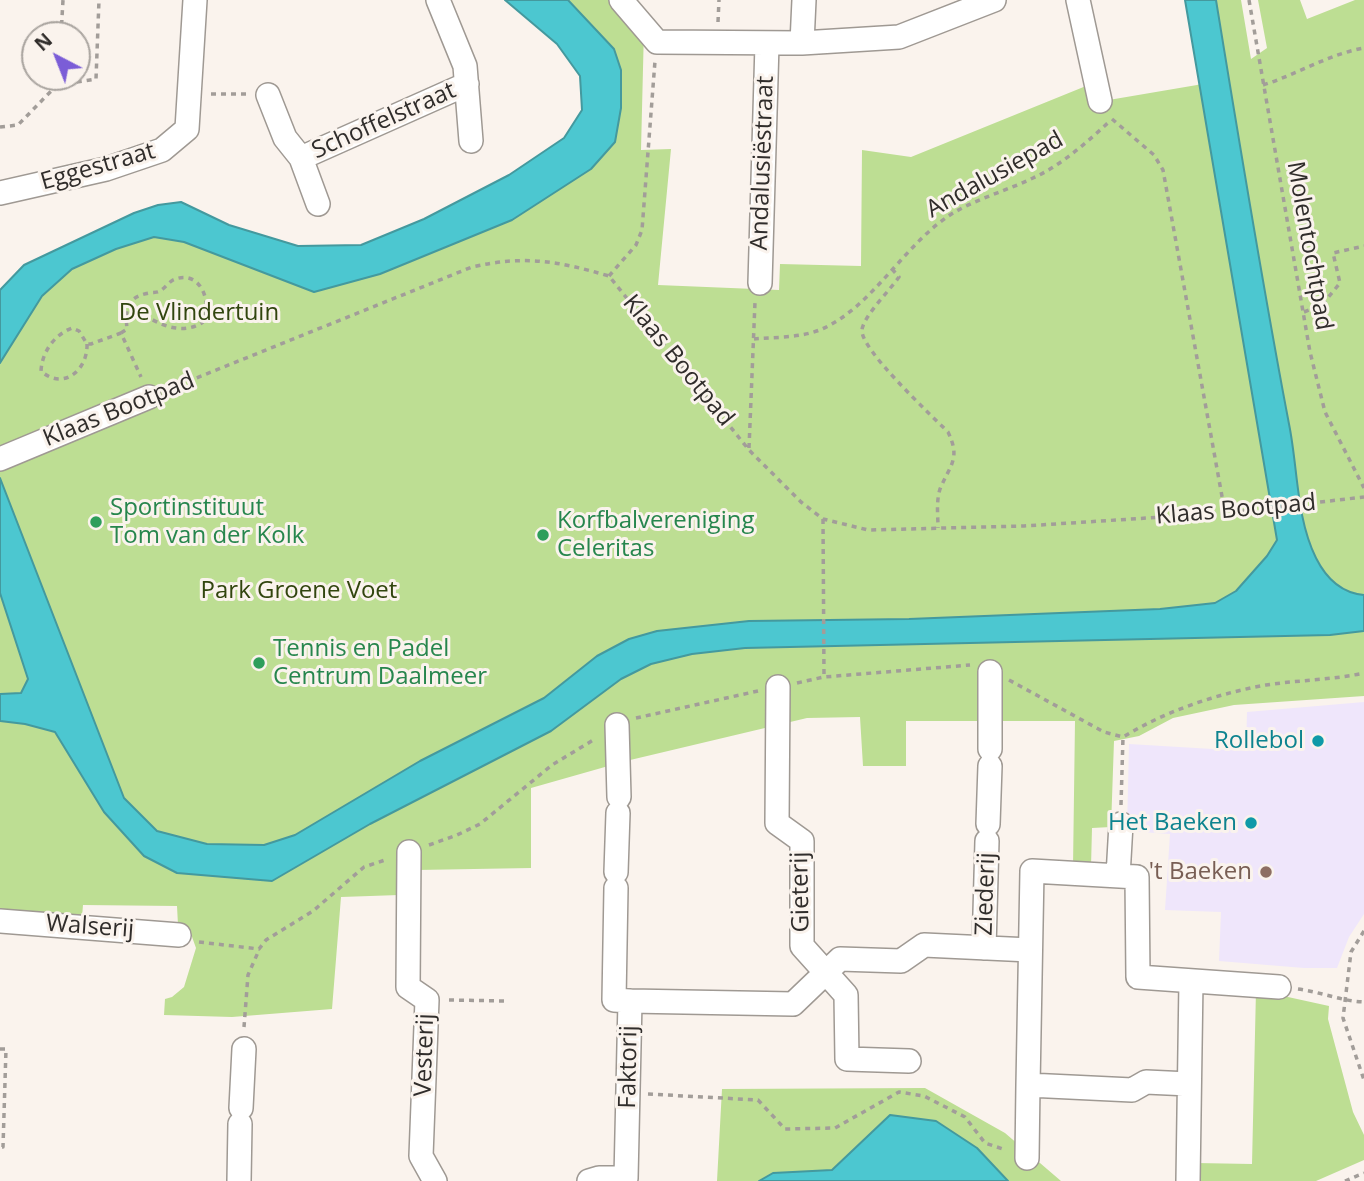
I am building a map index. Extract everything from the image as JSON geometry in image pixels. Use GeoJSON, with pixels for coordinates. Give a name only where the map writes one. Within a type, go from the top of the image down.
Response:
{"type":"FeatureCollection","features":[{"type":"Feature","properties":{"kind":"street","name":"Eggestraat"},"geometry":{"type":"LineString","coordinates":[[0,193],[106,169],[162,150],[187,129],[195,0]]}},
{"type":"Feature","properties":{"kind":"street","name":"Schoffelstraat"},"geometry":{"type":"LineString","coordinates":[[438,0],[465,65],[471,141]]}},
{"type":"Feature","properties":{"kind":"street"},"geometry":{"type":"LineString","coordinates":[[621,0],[657,42]]}},
{"type":"Feature","properties":{"kind":"street"},"geometry":{"type":"LineString","coordinates":[[802,43],[804,0]]}},
{"type":"Feature","properties":{"kind":"street","name":"Andalusiëstraat"},"geometry":{"type":"LineString","coordinates":[[657,42],[767,44],[899,37],[994,0]]}},
{"type":"Feature","properties":{"kind":"street"},"geometry":{"type":"LineString","coordinates":[[1078,0],[1100,102]]}},
{"type":"Feature","properties":{"kind":"street","name":"Andalusiëstraat"},"geometry":{"type":"LineString","coordinates":[[760,283],[767,44]]}},
{"type":"Feature","properties":{"kind":"street","name":"Schoffelstraat"},"geometry":{"type":"LineString","coordinates":[[301,158],[467,84]]}},
{"type":"Feature","properties":{"kind":"street","name":"Schoffelstraat"},"geometry":{"type":"LineString","coordinates":[[268,95],[285,138],[301,158],[318,204]]}},
{"type":"Feature","properties":{"kind":"street","name":"Klaas Bootpad"},"geometry":{"type":"LineString","coordinates":[[0,458],[149,397]]}},
{"type":"Feature","properties":{"kind":"street","name":"Ziederij"},"geometry":{"type":"LineString","coordinates":[[984,948],[990,757],[989,672]]}},
{"type":"Feature","properties":{"kind":"street","name":"Gieterij"},"geometry":{"type":"LineString","coordinates":[[778,687],[777,823],[802,841],[802,946],[826,972]]}},
{"type":"Feature","properties":{"kind":"street"},"geometry":{"type":"LineString","coordinates":[[617,725],[614,1000],[630,1001]]}},
{"type":"Feature","properties":{"kind":"street"},"geometry":{"type":"LineString","coordinates":[[1118,876],[1121,824]]}},
{"type":"Feature","properties":{"kind":"street","name":"Vesterij"},"geometry":{"type":"LineString","coordinates":[[409,852],[408,987],[427,1000],[421,1156],[435,1181]]}},
{"type":"Feature","properties":{"kind":"street"},"geometry":{"type":"LineString","coordinates":[[1027,1158],[1032,871],[1138,877],[1138,977],[1279,987]]}},
{"type":"Feature","properties":{"kind":"street","name":"Walserij"},"geometry":{"type":"LineString","coordinates":[[0,920],[179,935]]}},
{"type":"Feature","properties":{"kind":"street","name":"Faktorij"},"geometry":{"type":"LineString","coordinates":[[589,1181],[600,1178],[626,1178],[630,1001],[793,1004],[840,959],[901,961],[924,945],[1030,950]]}},
{"type":"Feature","properties":{"kind":"street"},"geometry":{"type":"LineString","coordinates":[[826,972],[846,995],[847,1059],[909,1061]]}},
{"type":"Feature","properties":{"kind":"street"},"geometry":{"type":"LineString","coordinates":[[1188,1181],[1191,981]]}},
{"type":"Feature","properties":{"kind":"street"},"geometry":{"type":"LineString","coordinates":[[239,1181],[244,1041]]}},
{"type":"Feature","properties":{"kind":"street"},"geometry":{"type":"LineString","coordinates":[[1028,1085],[1132,1090],[1146,1082],[1189,1084]]}},
{"type":"Feature","properties":{"kind":"path"},"geometry":{"type":"LineString","coordinates":[[62,21],[63,0]]}},
{"type":"Feature","properties":{"kind":"path"},"geometry":{"type":"LineString","coordinates":[[91,80],[96,79],[99,0]]}},
{"type":"Feature","properties":{"kind":"path","name":"Molentochtpad"},"geometry":{"type":"LineString","coordinates":[[1249,0],[1310,352],[1325,412],[1364,488]]}},
{"type":"Feature","properties":{"kind":"path"},"geometry":{"type":"LineString","coordinates":[[609,276],[636,245],[642,230],[657,42]]}},
{"type":"Feature","properties":{"kind":"path"},"geometry":{"type":"LineString","coordinates":[[1263,85],[1287,78],[1341,52],[1364,48]]}},
{"type":"Feature","properties":{"kind":"path"},"geometry":{"type":"LineString","coordinates":[[0,127],[18,125],[51,91]]}},
{"type":"Feature","properties":{"kind":"path"},"geometry":{"type":"LineString","coordinates":[[190,93],[268,95]]}},
{"type":"Feature","properties":{"kind":"path","name":"Andalusiepad"},"geometry":{"type":"LineString","coordinates":[[754,339],[802,335],[822,329],[839,319],[892,270],[932,227],[977,202],[1035,177],[1084,144],[1112,119],[1154,155],[1163,170],[1226,513]]}},
{"type":"Feature","properties":{"kind":"path"},"geometry":{"type":"LineString","coordinates":[[1304,312],[1322,305],[1340,283],[1333,253],[1364,246]]}},
{"type":"Feature","properties":{"kind":"path","name":"Klaas Bootpad"},"geometry":{"type":"LineString","coordinates":[[149,397],[472,267],[503,260],[539,261],[578,267],[609,276],[749,450],[801,502],[823,519],[868,530],[1024,526],[1226,513],[1364,497]]}},
{"type":"Feature","properties":{"kind":"path"},"geometry":{"type":"LineString","coordinates":[[892,270],[899,277],[867,318],[862,337],[883,364],[948,432],[954,444],[952,469],[940,490],[937,504],[938,528]]}},
{"type":"Feature","properties":{"kind":"path"},"geometry":{"type":"LineString","coordinates":[[87,344],[91,345],[127,329],[125,313],[128,303],[135,297],[159,292],[173,281],[189,280],[201,287],[207,303],[203,322],[188,327],[169,327],[156,323],[128,303]]}},
{"type":"Feature","properties":{"kind":"path"},"geometry":{"type":"LineString","coordinates":[[749,450],[755,291],[760,283]]}},
{"type":"Feature","properties":{"kind":"path"},"geometry":{"type":"LineString","coordinates":[[72,328],[79,331],[87,344],[86,357],[70,378],[57,380],[41,371],[41,364],[51,343],[64,331],[72,328]]}},
{"type":"Feature","properties":{"kind":"path"},"geometry":{"type":"LineString","coordinates":[[121,333],[149,397]]}},
{"type":"Feature","properties":{"kind":"path"},"geometry":{"type":"LineString","coordinates":[[823,519],[824,677]]}},
{"type":"Feature","properties":{"kind":"path"},"geometry":{"type":"LineString","coordinates":[[1121,824],[1123,737]]}},
{"type":"Feature","properties":{"kind":"path"},"geometry":{"type":"LineString","coordinates":[[1364,931],[1351,952],[1343,1018],[1364,1080]]}},
{"type":"Feature","properties":{"kind":"path"},"geometry":{"type":"LineString","coordinates":[[244,1041],[248,975],[259,949]]}},
{"type":"Feature","properties":{"kind":"path"},"geometry":{"type":"LineString","coordinates":[[1279,987],[1312,991],[1344,1001],[1364,1002]]}},
{"type":"Feature","properties":{"kind":"path"},"geometry":{"type":"LineString","coordinates":[[427,1000],[506,1001]]}},
{"type":"Feature","properties":{"kind":"path"},"geometry":{"type":"LineString","coordinates":[[0,1049],[6,1049],[3,1147],[0,1147]]}},
{"type":"Feature","properties":{"kind":"path"},"geometry":{"type":"LineString","coordinates":[[628,1093],[758,1100],[785,1129],[835,1128],[899,1093],[924,1096],[965,1117],[985,1143],[1027,1158]]}},
{"type":"Feature","properties":{"kind":"path"},"geometry":{"type":"LineString","coordinates":[[1345,1181],[1364,1173]]}},
{"type":"Feature","properties":{"kind":"shaded area","name":"'t Baeken"},"geometry":{"type":"Polygon","coordinates":[[[1364,702],[1364,914],[1349,937],[1337,968],[1219,961],[1221,912],[1165,910],[1170,834],[1127,831],[1129,744],[1246,751],[1247,712],[1364,702]]]}},
{"type":"Feature","properties":{"kind":"green space","name":"Park Groene Voet"},"geometry":{"type":"Polygon","coordinates":[[[568,0],[616,0],[644,28],[641,150],[671,149],[658,285],[779,290],[780,264],[861,266],[862,150],[911,157],[1086,86],[1097,102],[1197,85],[1228,75],[1216,0],[1241,0],[1251,59],[1267,48],[1258,0],[1300,0],[1307,19],[1355,0],[1364,0],[1364,696],[1234,705],[1173,718],[1139,736],[1114,741],[1111,827],[1092,828],[1091,867],[1073,867],[1075,721],[906,721],[906,766],[863,766],[860,717],[807,718],[626,761],[531,788],[531,868],[417,870],[399,895],[341,897],[332,1009],[232,1017],[164,1015],[165,999],[184,987],[196,948],[191,934],[178,925],[177,906],[83,905],[82,917],[0,913],[0,363],[42,296],[72,269],[116,249],[154,237],[184,242],[314,292],[380,274],[512,220],[591,169],[615,142],[621,108],[621,70],[614,49],[568,0]]]}},
{"type":"Feature","properties":{"kind":"green space"},"geometry":{"type":"Polygon","coordinates":[[[1256,990],[1329,1006],[1328,1019],[1353,1112],[1364,1135],[1364,1160],[1316,1181],[1195,1181],[1196,1163],[1252,1164],[1256,990]]]}},
{"type":"Feature","properties":{"kind":"green space"},"geometry":{"type":"Polygon","coordinates":[[[925,1088],[1005,1133],[1061,1181],[1008,1181],[977,1148],[890,1115],[832,1170],[773,1173],[759,1181],[717,1181],[722,1089],[925,1088]]]}},
{"type":"Feature","properties":{"kind":"water"},"geometry":{"type":"Polygon","coordinates":[[[505,0],[568,0],[614,49],[621,70],[621,108],[615,142],[591,169],[512,220],[380,274],[314,292],[184,242],[154,237],[116,249],[72,269],[42,296],[0,363],[0,290],[24,265],[134,213],[158,205],[181,202],[229,225],[298,246],[361,245],[424,219],[509,175],[564,138],[582,110],[580,76],[557,44],[505,0]]]}},
{"type":"Feature","properties":{"kind":"water"},"geometry":{"type":"Polygon","coordinates":[[[1185,0],[1216,0],[1305,526],[1309,543],[1324,572],[1341,588],[1364,595],[1364,631],[1330,635],[745,648],[692,654],[651,664],[621,679],[551,731],[370,824],[272,881],[177,873],[144,856],[104,812],[55,732],[0,721],[0,694],[21,693],[28,679],[0,593],[0,478],[124,798],[157,831],[207,844],[264,845],[295,835],[420,761],[544,698],[597,656],[629,639],[657,631],[749,621],[909,619],[1160,609],[1215,603],[1236,591],[1267,556],[1277,540],[1185,0]]]}},
{"type":"Feature","properties":{"kind":"water"},"geometry":{"type":"Polygon","coordinates":[[[890,1115],[936,1121],[977,1148],[1008,1181],[759,1181],[773,1173],[832,1170],[890,1115]]]}},
{"type":"Feature","properties":{"kind":"place","name":"Sportinstituut Tom van der Kolk"},"geometry":{"type":"Point","coordinates":[96,522]}},
{"type":"Feature","properties":{"kind":"place","name":"Korfbalvereniging Celeritas"},"geometry":{"type":"Point","coordinates":[543,535]}},
{"type":"Feature","properties":{"kind":"place","name":"Tennis en Padel Centrum Daalmeer"},"geometry":{"type":"Point","coordinates":[259,663]}},
{"type":"Feature","properties":{"kind":"place","name":"Rollebol"},"geometry":{"type":"Point","coordinates":[1318,741]}},
{"type":"Feature","properties":{"kind":"place","name":"Het Baeken"},"geometry":{"type":"Point","coordinates":[1251,823]}},
{"type":"Feature","properties":{"kind":"place","name":"'t Baeken"},"geometry":{"type":"Point","coordinates":[1266,872]}},
{"type":"Feature","properties":{"kind":"park label","name":"De Vlindertuin"},"geometry":{"type":"Point","coordinates":[199,313]}}]}
